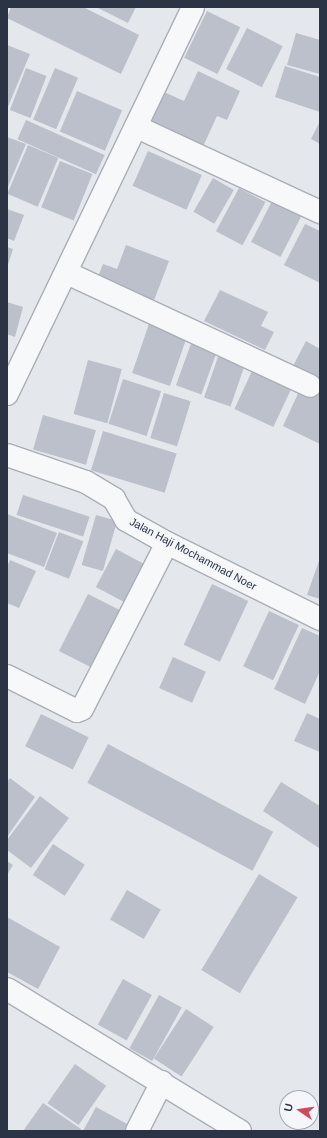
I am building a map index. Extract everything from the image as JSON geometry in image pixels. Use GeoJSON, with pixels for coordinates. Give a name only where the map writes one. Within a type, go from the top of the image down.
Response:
{"type":"FeatureCollection","features":[{"type":"Feature","properties":{"kind":"street"},"geometry":{"type":"LineString","coordinates":[[7,394],[67,273],[194,7]]}},
{"type":"Feature","properties":{"kind":"street"},"geometry":{"type":"LineString","coordinates":[[137,128],[320,212]]}},
{"type":"Feature","properties":{"kind":"street"},"geometry":{"type":"LineString","coordinates":[[67,273],[310,386]]}},
{"type":"Feature","properties":{"kind":"street","name":"Jalan Haji Mochammad Noer"},"geometry":{"type":"LineString","coordinates":[[7,455],[86,482],[114,499],[126,520],[167,543],[320,619]]}},
{"type":"Feature","properties":{"kind":"street"},"geometry":{"type":"LineString","coordinates":[[7,676],[77,711],[82,709],[167,543]]}},
{"type":"Feature","properties":{"kind":"street"},"geometry":{"type":"LineString","coordinates":[[7,989],[162,1082],[240,1131]]}},
{"type":"Feature","properties":{"kind":"street"},"geometry":{"type":"LineString","coordinates":[[137,1131],[162,1082]]}},
{"type":"Feature","properties":{"kind":"building"},"geometry":{"type":"Polygon","coordinates":[[[11,7],[83,7],[139,35],[121,74],[7,18],[11,7]]]}},
{"type":"Feature","properties":{"kind":"building"},"geometry":{"type":"Polygon","coordinates":[[[96,7],[136,7],[128,23],[96,7]]]}},
{"type":"Feature","properties":{"kind":"building"},"geometry":{"type":"Polygon","coordinates":[[[207,11],[240,27],[217,74],[184,58],[207,11]]]}},
{"type":"Feature","properties":{"kind":"building"},"geometry":{"type":"Polygon","coordinates":[[[247,28],[283,46],[262,87],[226,69],[247,28]]]}},
{"type":"Feature","properties":{"kind":"building"},"geometry":{"type":"Polygon","coordinates":[[[296,33],[320,40],[320,74],[287,65],[296,33]]]}},
{"type":"Feature","properties":{"kind":"building"},"geometry":{"type":"Polygon","coordinates":[[[7,45],[30,54],[7,109],[7,45]]]}},
{"type":"Feature","properties":{"kind":"building"},"geometry":{"type":"Polygon","coordinates":[[[285,66],[320,77],[320,112],[275,97],[285,66]]]}},
{"type":"Feature","properties":{"kind":"building"},"geometry":{"type":"Polygon","coordinates":[[[26,68],[47,76],[30,118],[10,110],[26,68]]]}},
{"type":"Feature","properties":{"kind":"building"},"geometry":{"type":"Polygon","coordinates":[[[55,68],[78,78],[56,129],[33,120],[55,68]]]}},
{"type":"Feature","properties":{"kind":"building"},"geometry":{"type":"Polygon","coordinates":[[[198,71],[240,91],[227,120],[217,116],[201,151],[148,128],[164,92],[184,101],[198,71]]]}},
{"type":"Feature","properties":{"kind":"building"},"geometry":{"type":"Polygon","coordinates":[[[77,91],[122,110],[105,151],[60,132],[77,91]]]}},
{"type":"Feature","properties":{"kind":"building"},"geometry":{"type":"Polygon","coordinates":[[[26,120],[105,155],[96,174],[17,139],[26,120]]]}},
{"type":"Feature","properties":{"kind":"building"},"geometry":{"type":"Polygon","coordinates":[[[320,121],[320,144],[311,139],[320,121]]]}},
{"type":"Feature","properties":{"kind":"building"},"geometry":{"type":"Polygon","coordinates":[[[7,137],[26,144],[7,189],[7,137]]]}},
{"type":"Feature","properties":{"kind":"building"},"geometry":{"type":"Polygon","coordinates":[[[28,145],[58,158],[38,207],[7,194],[28,145]]]}},
{"type":"Feature","properties":{"kind":"building"},"geometry":{"type":"Polygon","coordinates":[[[148,151],[202,175],[186,210],[133,186],[148,151]]]}},
{"type":"Feature","properties":{"kind":"building"},"geometry":{"type":"Polygon","coordinates":[[[60,161],[92,174],[74,220],[41,207],[60,161]]]}},
{"type":"Feature","properties":{"kind":"building"},"geometry":{"type":"Polygon","coordinates":[[[213,178],[234,190],[214,224],[194,212],[213,178]]]}},
{"type":"Feature","properties":{"kind":"building"},"geometry":{"type":"Polygon","coordinates":[[[239,188],[265,202],[242,245],[216,231],[239,188]]]}},
{"type":"Feature","properties":{"kind":"building"},"geometry":{"type":"Polygon","coordinates":[[[272,201],[301,216],[281,257],[251,242],[272,201]]]}},
{"type":"Feature","properties":{"kind":"building"},"geometry":{"type":"Polygon","coordinates":[[[7,209],[24,215],[14,241],[7,238],[7,209]]]}},
{"type":"Feature","properties":{"kind":"building"},"geometry":{"type":"Polygon","coordinates":[[[305,224],[320,231],[320,283],[284,265],[305,224]]]}},
{"type":"Feature","properties":{"kind":"building"},"geometry":{"type":"Polygon","coordinates":[[[126,245],[169,261],[153,303],[96,282],[103,264],[117,269],[126,245]]]}},
{"type":"Feature","properties":{"kind":"building"},"geometry":{"type":"Polygon","coordinates":[[[7,247],[13,249],[7,268],[7,247]]]}},
{"type":"Feature","properties":{"kind":"building"},"geometry":{"type":"Polygon","coordinates":[[[220,290],[268,312],[261,326],[274,332],[265,350],[204,321],[220,290]]]}},
{"type":"Feature","properties":{"kind":"building"},"geometry":{"type":"Polygon","coordinates":[[[7,302],[23,307],[15,337],[7,334],[7,302]]]}},
{"type":"Feature","properties":{"kind":"building"},"geometry":{"type":"Polygon","coordinates":[[[150,321],[188,334],[170,386],[132,373],[150,321]]]}},
{"type":"Feature","properties":{"kind":"building"},"geometry":{"type":"Polygon","coordinates":[[[192,341],[217,350],[201,394],[176,385],[192,341]]]}},
{"type":"Feature","properties":{"kind":"building"},"geometry":{"type":"Polygon","coordinates":[[[306,341],[320,349],[320,380],[293,366],[306,341]]]}},
{"type":"Feature","properties":{"kind":"building"},"geometry":{"type":"Polygon","coordinates":[[[219,354],[245,363],[230,407],[204,397],[219,354]]]}},
{"type":"Feature","properties":{"kind":"building"},"geometry":{"type":"Polygon","coordinates":[[[88,360],[122,369],[107,423],[74,414],[88,360]]]}},
{"type":"Feature","properties":{"kind":"building"},"geometry":{"type":"Polygon","coordinates":[[[253,369],[292,387],[273,427],[234,409],[253,369]]]}},
{"type":"Feature","properties":{"kind":"building"},"geometry":{"type":"Polygon","coordinates":[[[123,379],[161,391],[147,436],[108,424],[123,379]]]}},
{"type":"Feature","properties":{"kind":"building"},"geometry":{"type":"Polygon","coordinates":[[[302,385],[320,394],[320,444],[283,426],[302,385]]]}},
{"type":"Feature","properties":{"kind":"building"},"geometry":{"type":"Polygon","coordinates":[[[164,393],[191,401],[177,446],[150,438],[164,393]]]}},
{"type":"Feature","properties":{"kind":"building"},"geometry":{"type":"Polygon","coordinates":[[[43,415],[96,430],[86,465],[33,450],[43,415]]]}},
{"type":"Feature","properties":{"kind":"building"},"geometry":{"type":"Polygon","coordinates":[[[103,431],[177,454],[165,493],[91,470],[103,431]]]}},
{"type":"Feature","properties":{"kind":"building"},"geometry":{"type":"Polygon","coordinates":[[[23,495],[90,517],[83,537],[17,515],[23,495]]]}},
{"type":"Feature","properties":{"kind":"building"},"geometry":{"type":"Polygon","coordinates":[[[7,514],[57,533],[44,567],[7,553],[7,514]]]}},
{"type":"Feature","properties":{"kind":"building"},"geometry":{"type":"Polygon","coordinates":[[[96,515],[117,521],[103,571],[82,565],[96,515]]]}},
{"type":"Feature","properties":{"kind":"building"},"geometry":{"type":"Polygon","coordinates":[[[59,532],[83,541],[69,579],[45,569],[59,532]]]}},
{"type":"Feature","properties":{"kind":"building"},"geometry":{"type":"Polygon","coordinates":[[[116,549],[151,568],[131,606],[96,587],[116,549]]]}},
{"type":"Feature","properties":{"kind":"building"},"geometry":{"type":"Polygon","coordinates":[[[320,558],[320,599],[307,595],[320,558]]]}},
{"type":"Feature","properties":{"kind":"building"},"geometry":{"type":"Polygon","coordinates":[[[10,560],[36,571],[19,608],[7,603],[7,567],[10,560]]]}},
{"type":"Feature","properties":{"kind":"building"},"geometry":{"type":"Polygon","coordinates":[[[212,584],[248,601],[220,662],[184,645],[212,584]]]}},
{"type":"Feature","properties":{"kind":"building"},"geometry":{"type":"Polygon","coordinates":[[[88,594],[125,613],[96,670],[59,651],[88,594]]]}},
{"type":"Feature","properties":{"kind":"building"},"geometry":{"type":"Polygon","coordinates":[[[269,611],[299,625],[273,680],[243,666],[269,611]]]}},
{"type":"Feature","properties":{"kind":"building"},"geometry":{"type":"Polygon","coordinates":[[[302,628],[320,636],[320,671],[305,704],[274,689],[302,628]]]}},
{"type":"Feature","properties":{"kind":"building"},"geometry":{"type":"Polygon","coordinates":[[[173,657],[206,672],[192,703],[159,688],[173,657]]]}},
{"type":"Feature","properties":{"kind":"building"},"geometry":{"type":"Polygon","coordinates":[[[307,713],[320,719],[320,752],[294,741],[307,713]]]}},
{"type":"Feature","properties":{"kind":"building"},"geometry":{"type":"Polygon","coordinates":[[[41,714],[89,737],[73,770],[25,746],[41,714]]]}},
{"type":"Feature","properties":{"kind":"building"},"geometry":{"type":"Polygon","coordinates":[[[108,744],[273,832],[252,871],[87,783],[108,744]]]}},
{"type":"Feature","properties":{"kind":"building"},"geometry":{"type":"Polygon","coordinates":[[[10,778],[35,797],[7,837],[7,782],[10,778]]]}},
{"type":"Feature","properties":{"kind":"building"},"geometry":{"type":"Polygon","coordinates":[[[281,782],[320,806],[319,848],[263,811],[281,782]]]}},
{"type":"Feature","properties":{"kind":"building"},"geometry":{"type":"Polygon","coordinates":[[[40,796],[69,818],[31,868],[7,850],[7,840],[40,796]]]}},
{"type":"Feature","properties":{"kind":"building"},"geometry":{"type":"Polygon","coordinates":[[[53,844],[85,865],[65,896],[33,875],[53,844]]]}},
{"type":"Feature","properties":{"kind":"building"},"geometry":{"type":"Polygon","coordinates":[[[7,861],[13,865],[7,875],[7,861]]]}},
{"type":"Feature","properties":{"kind":"building"},"geometry":{"type":"Polygon","coordinates":[[[259,874],[298,897],[240,993],[201,970],[259,874]]]}},
{"type":"Feature","properties":{"kind":"building"},"geometry":{"type":"Polygon","coordinates":[[[127,890],[161,910],[144,939],[110,919],[127,890]]]}},
{"type":"Feature","properties":{"kind":"building"},"geometry":{"type":"Polygon","coordinates":[[[7,917],[60,947],[38,989],[7,972],[7,917]]]}},
{"type":"Feature","properties":{"kind":"building"},"geometry":{"type":"Polygon","coordinates":[[[123,979],[152,995],[127,1040],[98,1024],[123,979]]]}},
{"type":"Feature","properties":{"kind":"building"},"geometry":{"type":"Polygon","coordinates":[[[159,995],[182,1008],[152,1061],[129,1048],[159,995]]]}},
{"type":"Feature","properties":{"kind":"building"},"geometry":{"type":"Polygon","coordinates":[[[186,1009],[214,1027],[182,1076],[154,1058],[186,1009]]]}},
{"type":"Feature","properties":{"kind":"building"},"geometry":{"type":"Polygon","coordinates":[[[75,1064],[106,1086],[79,1125],[47,1103],[75,1064]]]}},
{"type":"Feature","properties":{"kind":"building"},"geometry":{"type":"Polygon","coordinates":[[[43,1103],[81,1129],[80,1131],[23,1131],[43,1103]]]}},
{"type":"Feature","properties":{"kind":"building"},"geometry":{"type":"Polygon","coordinates":[[[96,1107],[129,1125],[125,1131],[83,1131],[96,1107]]]}}]}
